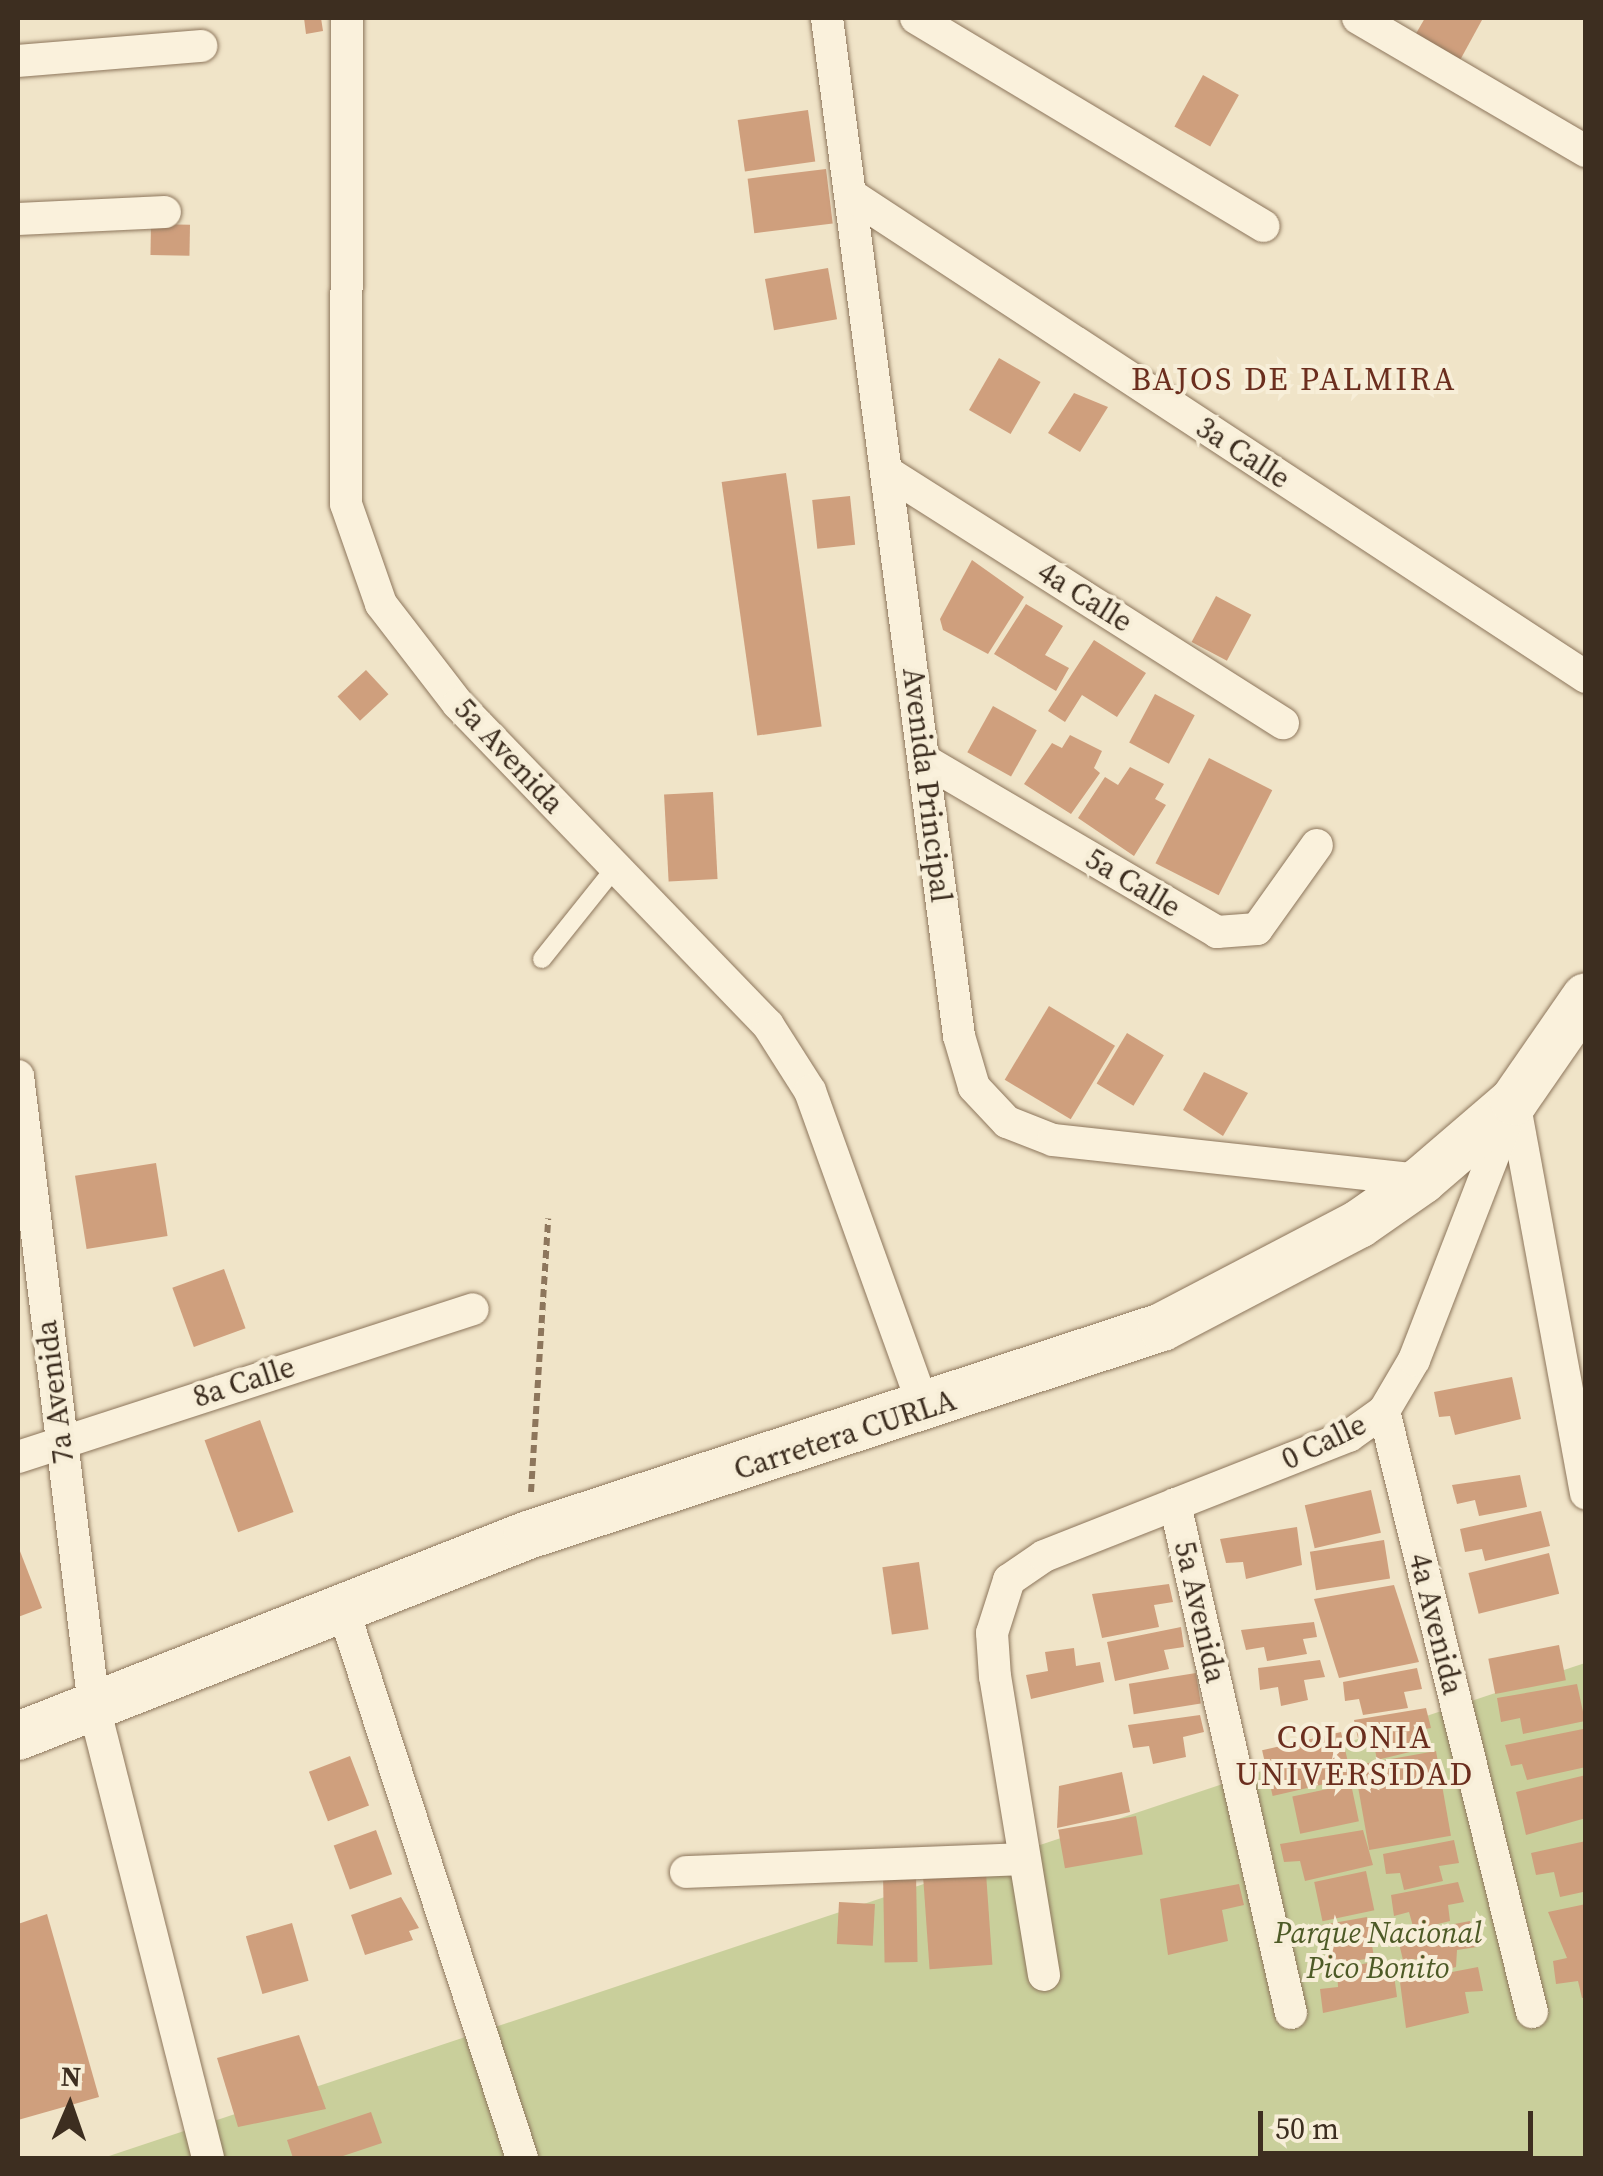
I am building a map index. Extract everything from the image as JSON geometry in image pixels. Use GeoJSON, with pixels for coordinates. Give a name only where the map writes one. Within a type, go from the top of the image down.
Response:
{"type":"FeatureCollection","features":[{"type":"Feature","properties":{"kind":"main road","name":"Carretera CURLA"},"geometry":{"type":"LineString","coordinates":[[18,1736],[528,1535],[925,1411],[1162,1327],[1358,1224],[1422,1180],[1514,1101],[1586,997]]}},
{"type":"Feature","properties":{"kind":"street","name":"5a Avenida"},"geometry":{"type":"LineString","coordinates":[[347,18],[346,504],[381,604],[458,704],[768,1025],[810,1092],[925,1411]]}},
{"type":"Feature","properties":{"kind":"street","name":"Avenida Principal"},"geometry":{"type":"LineString","coordinates":[[827,18],[959,1036],[974,1087],[1007,1122],[1053,1140],[1422,1180]]}},
{"type":"Feature","properties":{"kind":"street"},"geometry":{"type":"LineString","coordinates":[[916,18],[1264,226]]}},
{"type":"Feature","properties":{"kind":"street"},"geometry":{"type":"LineString","coordinates":[[1358,18],[1586,152]]}},
{"type":"Feature","properties":{"kind":"street"},"geometry":{"type":"LineString","coordinates":[[18,62],[201,46]]}},
{"type":"Feature","properties":{"kind":"street","name":"3a Calle"},"geometry":{"type":"LineString","coordinates":[[851,195],[1586,677]]}},
{"type":"Feature","properties":{"kind":"street"},"geometry":{"type":"LineString","coordinates":[[18,219],[166,212]]}},
{"type":"Feature","properties":{"kind":"street","name":"4a Calle"},"geometry":{"type":"LineString","coordinates":[[887,472],[1283,722]]}},
{"type":"Feature","properties":{"kind":"street","name":"5a Calle"},"geometry":{"type":"LineString","coordinates":[[924,760],[1217,932],[1257,929],[1317,845]]}},
{"type":"Feature","properties":{"kind":"street","name":"7a Avenida"},"geometry":{"type":"LineString","coordinates":[[18,1076],[94,1707],[208,2158]]}},
{"type":"Feature","properties":{"kind":"street"},"geometry":{"type":"LineString","coordinates":[[1514,1101],[1586,1493]]}},
{"type":"Feature","properties":{"kind":"street","name":"0 Calle"},"geometry":{"type":"LineString","coordinates":[[1023,1858],[992,1633],[1009,1580],[1044,1556],[1349,1436],[1384,1411],[1414,1360],[1514,1101]]}},
{"type":"Feature","properties":{"kind":"street","name":"8a Calle"},"geometry":{"type":"LineString","coordinates":[[18,1457],[60,1440],[472,1309]]}},
{"type":"Feature","properties":{"kind":"street","name":"4a Avenida"},"geometry":{"type":"LineString","coordinates":[[1384,1411],[1532,2012]]}},
{"type":"Feature","properties":{"kind":"street","name":"5a Avenida"},"geometry":{"type":"LineString","coordinates":[[1176,1504],[1292,2013]]}},
{"type":"Feature","properties":{"kind":"street"},"geometry":{"type":"LineString","coordinates":[[342,1609],[522,2158]]}},
{"type":"Feature","properties":{"kind":"street"},"geometry":{"type":"LineString","coordinates":[[686,1872],[1023,1858],[1044,1975]]}},
{"type":"Feature","properties":{"kind":"lane"},"geometry":{"type":"LineString","coordinates":[[542,959],[615,868]]}},
{"type":"Feature","properties":{"kind":"path"},"geometry":{"type":"LineString","coordinates":[[528,1535],[548,1219]]}},
{"type":"Feature","properties":{"kind":"green space","name":"Parque Nacional Pico Bonito"},"geometry":{"type":"Polygon","coordinates":[[[1585,1663],[1585,2158],[103,2158],[1585,1663]]]}},
{"type":"Feature","properties":{"kind":"building"},"geometry":{"type":"Polygon","coordinates":[[[304,18],[321,18],[323,31],[306,34],[304,18]]]}},
{"type":"Feature","properties":{"kind":"building"},"geometry":{"type":"Polygon","coordinates":[[[1425,18],[1482,20],[1459,62],[1414,37],[1425,18]]]}},
{"type":"Feature","properties":{"kind":"building"},"geometry":{"type":"Polygon","coordinates":[[[1203,75],[1239,95],[1210,146],[1174,127],[1203,75]]]}},
{"type":"Feature","properties":{"kind":"building"},"geometry":{"type":"Polygon","coordinates":[[[808,110],[815,161],[745,171],[738,120],[808,110]]]}},
{"type":"Feature","properties":{"kind":"building"},"geometry":{"type":"Polygon","coordinates":[[[826,169],[833,224],[754,233],[748,179],[826,169]]]}},
{"type":"Feature","properties":{"kind":"building"},"geometry":{"type":"Polygon","coordinates":[[[151,224],[190,225],[189,256],[150,255],[151,224]]]}},
{"type":"Feature","properties":{"kind":"building"},"geometry":{"type":"Polygon","coordinates":[[[828,268],[837,319],[774,330],[765,279],[828,268]]]}},
{"type":"Feature","properties":{"kind":"building"},"geometry":{"type":"Polygon","coordinates":[[[999,358],[1041,382],[1011,434],[969,410],[999,358]]]}},
{"type":"Feature","properties":{"kind":"building"},"geometry":{"type":"Polygon","coordinates":[[[1074,393],[1108,407],[1080,452],[1048,433],[1074,393]]]}},
{"type":"Feature","properties":{"kind":"building"},"geometry":{"type":"Polygon","coordinates":[[[786,473],[822,727],[757,736],[722,482],[786,473]]]}},
{"type":"Feature","properties":{"kind":"building"},"geometry":{"type":"Polygon","coordinates":[[[850,496],[855,545],[817,549],[812,500],[850,496]]]}},
{"type":"Feature","properties":{"kind":"building"},"geometry":{"type":"Polygon","coordinates":[[[972,560],[1024,597],[988,654],[943,630],[940,619],[972,560]]]}},
{"type":"Feature","properties":{"kind":"building"},"geometry":{"type":"Polygon","coordinates":[[[1216,596],[1251,615],[1227,661],[1192,642],[1216,596]]]}},
{"type":"Feature","properties":{"kind":"building"},"geometry":{"type":"Polygon","coordinates":[[[1026,604],[1063,626],[1045,655],[1069,668],[1056,691],[994,654],[1026,604]]]}},
{"type":"Feature","properties":{"kind":"building"},"geometry":{"type":"Polygon","coordinates":[[[1094,640],[1146,673],[1117,717],[1082,695],[1065,722],[1048,711],[1094,640]]]}},
{"type":"Feature","properties":{"kind":"building"},"geometry":{"type":"Polygon","coordinates":[[[366,670],[389,694],[360,721],[337,697],[366,670]]]}},
{"type":"Feature","properties":{"kind":"building"},"geometry":{"type":"Polygon","coordinates":[[[1155,694],[1195,715],[1169,764],[1129,743],[1155,694]]]}},
{"type":"Feature","properties":{"kind":"building"},"geometry":{"type":"Polygon","coordinates":[[[993,706],[1037,730],[1011,777],[967,752],[993,706]]]}},
{"type":"Feature","properties":{"kind":"building"},"geometry":{"type":"Polygon","coordinates":[[[1070,735],[1102,751],[1094,768],[1100,773],[1071,814],[1024,784],[1052,743],[1062,748],[1070,735]]]}},
{"type":"Feature","properties":{"kind":"building"},"geometry":{"type":"Polygon","coordinates":[[[1209,758],[1272,790],[1219,895],[1155,863],[1209,758]]]}},
{"type":"Feature","properties":{"kind":"building"},"geometry":{"type":"Polygon","coordinates":[[[1130,767],[1164,784],[1155,799],[1166,805],[1134,856],[1078,818],[1105,777],[1118,785],[1130,767]]]}},
{"type":"Feature","properties":{"kind":"building"},"geometry":{"type":"Polygon","coordinates":[[[713,792],[718,879],[669,881],[664,795],[713,792]]]}},
{"type":"Feature","properties":{"kind":"building"},"geometry":{"type":"Polygon","coordinates":[[[1049,1006],[1115,1046],[1071,1119],[1005,1080],[1049,1006]]]}},
{"type":"Feature","properties":{"kind":"building"},"geometry":{"type":"Polygon","coordinates":[[[1127,1033],[1164,1055],[1133,1106],[1097,1084],[1127,1033]]]}},
{"type":"Feature","properties":{"kind":"building"},"geometry":{"type":"Polygon","coordinates":[[[1204,1072],[1248,1093],[1223,1136],[1183,1110],[1204,1072]]]}},
{"type":"Feature","properties":{"kind":"building"},"geometry":{"type":"Polygon","coordinates":[[[156,1163],[168,1236],[87,1249],[75,1176],[156,1163]]]}},
{"type":"Feature","properties":{"kind":"building"},"geometry":{"type":"Polygon","coordinates":[[[224,1269],[246,1328],[194,1347],[172,1288],[224,1269]]]}},
{"type":"Feature","properties":{"kind":"building"},"geometry":{"type":"Polygon","coordinates":[[[1512,1377],[1521,1419],[1455,1435],[1450,1416],[1439,1417],[1434,1392],[1512,1377]]]}},
{"type":"Feature","properties":{"kind":"building"},"geometry":{"type":"Polygon","coordinates":[[[260,1420],[294,1512],[238,1532],[205,1440],[260,1420]]]}},
{"type":"Feature","properties":{"kind":"building"},"geometry":{"type":"Polygon","coordinates":[[[1520,1475],[1527,1507],[1479,1516],[1475,1500],[1457,1504],[1452,1485],[1520,1475]]]}},
{"type":"Feature","properties":{"kind":"building"},"geometry":{"type":"Polygon","coordinates":[[[1371,1490],[1381,1533],[1315,1548],[1305,1505],[1371,1490]]]}},
{"type":"Feature","properties":{"kind":"building"},"geometry":{"type":"Polygon","coordinates":[[[1541,1511],[1550,1546],[1485,1561],[1482,1549],[1465,1552],[1460,1529],[1541,1511]]]}},
{"type":"Feature","properties":{"kind":"building"},"geometry":{"type":"Polygon","coordinates":[[[1297,1527],[1302,1565],[1246,1579],[1243,1562],[1226,1563],[1220,1539],[1297,1527]]]}},
{"type":"Feature","properties":{"kind":"building"},"geometry":{"type":"Polygon","coordinates":[[[1384,1540],[1390,1579],[1316,1590],[1310,1552],[1384,1540]]]}},
{"type":"Feature","properties":{"kind":"building"},"geometry":{"type":"Polygon","coordinates":[[[18,1546],[42,1608],[18,1617],[18,1546]]]}},
{"type":"Feature","properties":{"kind":"building"},"geometry":{"type":"Polygon","coordinates":[[[1549,1553],[1559,1594],[1479,1614],[1468,1573],[1549,1553]]]}},
{"type":"Feature","properties":{"kind":"building"},"geometry":{"type":"Polygon","coordinates":[[[919,1562],[928,1629],[892,1634],[882,1567],[919,1562]]]}},
{"type":"Feature","properties":{"kind":"building"},"geometry":{"type":"Polygon","coordinates":[[[1169,1584],[1173,1602],[1154,1605],[1159,1627],[1102,1638],[1092,1594],[1169,1584]]]}},
{"type":"Feature","properties":{"kind":"building"},"geometry":{"type":"Polygon","coordinates":[[[1394,1585],[1419,1662],[1339,1678],[1314,1599],[1394,1585]]]}},
{"type":"Feature","properties":{"kind":"building"},"geometry":{"type":"Polygon","coordinates":[[[1314,1622],[1317,1637],[1303,1639],[1307,1654],[1267,1661],[1264,1647],[1246,1650],[1241,1630],[1314,1622]]]}},
{"type":"Feature","properties":{"kind":"building"},"geometry":{"type":"Polygon","coordinates":[[[1181,1627],[1184,1647],[1164,1650],[1169,1669],[1115,1681],[1107,1642],[1181,1627]]]}},
{"type":"Feature","properties":{"kind":"building"},"geometry":{"type":"Polygon","coordinates":[[[1559,1645],[1566,1680],[1495,1694],[1488,1659],[1559,1645]]]}},
{"type":"Feature","properties":{"kind":"building"},"geometry":{"type":"Polygon","coordinates":[[[1074,1648],[1076,1666],[1100,1662],[1104,1682],[1031,1699],[1026,1675],[1048,1671],[1045,1652],[1074,1648]]]}},
{"type":"Feature","properties":{"kind":"building"},"geometry":{"type":"Polygon","coordinates":[[[1320,1660],[1325,1677],[1304,1680],[1308,1700],[1281,1706],[1278,1687],[1260,1690],[1258,1668],[1320,1660]]]}},
{"type":"Feature","properties":{"kind":"building"},"geometry":{"type":"Polygon","coordinates":[[[1417,1668],[1422,1689],[1404,1692],[1408,1708],[1363,1715],[1359,1699],[1345,1701],[1343,1682],[1417,1668]]]}},
{"type":"Feature","properties":{"kind":"building"},"geometry":{"type":"Polygon","coordinates":[[[1196,1673],[1201,1704],[1134,1714],[1129,1684],[1196,1673]]]}},
{"type":"Feature","properties":{"kind":"building"},"geometry":{"type":"Polygon","coordinates":[[[1577,1684],[1585,1721],[1523,1734],[1520,1718],[1501,1722],[1497,1698],[1577,1684]]]}},
{"type":"Feature","properties":{"kind":"building"},"geometry":{"type":"Polygon","coordinates":[[[1426,1708],[1431,1728],[1414,1731],[1418,1750],[1377,1760],[1373,1740],[1359,1743],[1354,1720],[1426,1708]]]}},
{"type":"Feature","properties":{"kind":"building"},"geometry":{"type":"Polygon","coordinates":[[[1200,1715],[1204,1732],[1183,1737],[1186,1757],[1153,1764],[1149,1746],[1133,1748],[1128,1725],[1200,1715]]]}},
{"type":"Feature","properties":{"kind":"building"},"geometry":{"type":"Polygon","coordinates":[[[1583,1729],[1586,1767],[1527,1780],[1522,1764],[1511,1766],[1505,1745],[1583,1729]]]}},
{"type":"Feature","properties":{"kind":"building"},"geometry":{"type":"Polygon","coordinates":[[[1341,1732],[1352,1778],[1273,1796],[1262,1750],[1341,1732]]]}},
{"type":"Feature","properties":{"kind":"building"},"geometry":{"type":"Polygon","coordinates":[[[1436,1751],[1451,1836],[1369,1850],[1354,1765],[1436,1751]]]}},
{"type":"Feature","properties":{"kind":"building"},"geometry":{"type":"Polygon","coordinates":[[[350,1756],[369,1805],[328,1821],[309,1772],[350,1756]]]}},
{"type":"Feature","properties":{"kind":"building"},"geometry":{"type":"Polygon","coordinates":[[[1122,1772],[1130,1812],[1057,1828],[1059,1786],[1122,1772]]]}},
{"type":"Feature","properties":{"kind":"building"},"geometry":{"type":"Polygon","coordinates":[[[1586,1775],[1586,1818],[1526,1835],[1516,1792],[1586,1775]]]}},
{"type":"Feature","properties":{"kind":"building"},"geometry":{"type":"Polygon","coordinates":[[[1351,1784],[1359,1821],[1300,1834],[1292,1796],[1351,1784]]]}},
{"type":"Feature","properties":{"kind":"building"},"geometry":{"type":"Polygon","coordinates":[[[1136,1816],[1143,1854],[1065,1868],[1058,1830],[1136,1816]]]}},
{"type":"Feature","properties":{"kind":"building"},"geometry":{"type":"Polygon","coordinates":[[[376,1830],[392,1874],[350,1890],[334,1845],[376,1830]]]}},
{"type":"Feature","properties":{"kind":"building"},"geometry":{"type":"Polygon","coordinates":[[[1363,1830],[1373,1865],[1305,1881],[1300,1861],[1284,1862],[1280,1844],[1363,1830]]]}},
{"type":"Feature","properties":{"kind":"building"},"geometry":{"type":"Polygon","coordinates":[[[1454,1840],[1459,1863],[1439,1866],[1443,1881],[1404,1890],[1400,1873],[1386,1874],[1383,1854],[1454,1840]]]}},
{"type":"Feature","properties":{"kind":"building"},"geometry":{"type":"Polygon","coordinates":[[[1586,1841],[1583,1892],[1560,1897],[1554,1872],[1536,1875],[1531,1853],[1586,1841]]]}},
{"type":"Feature","properties":{"kind":"building"},"geometry":{"type":"Polygon","coordinates":[[[1366,1871],[1374,1910],[1322,1921],[1314,1882],[1366,1871]]]}},
{"type":"Feature","properties":{"kind":"building"},"geometry":{"type":"Polygon","coordinates":[[[916,1873],[918,1962],[885,1963],[883,1874],[916,1873]]]}},
{"type":"Feature","properties":{"kind":"building"},"geometry":{"type":"Polygon","coordinates":[[[986,1873],[992,1965],[930,1969],[923,1877],[986,1873]]]}},
{"type":"Feature","properties":{"kind":"building"},"geometry":{"type":"Polygon","coordinates":[[[1458,1882],[1464,1902],[1448,1905],[1450,1921],[1414,1930],[1409,1912],[1394,1916],[1391,1895],[1458,1882]]]}},
{"type":"Feature","properties":{"kind":"building"},"geometry":{"type":"Polygon","coordinates":[[[1239,1884],[1244,1905],[1222,1910],[1228,1941],[1168,1955],[1160,1899],[1239,1884]]]}},
{"type":"Feature","properties":{"kind":"building"},"geometry":{"type":"Polygon","coordinates":[[[401,1897],[419,1928],[409,1931],[413,1940],[365,1955],[351,1915],[401,1897]]]}},
{"type":"Feature","properties":{"kind":"building"},"geometry":{"type":"Polygon","coordinates":[[[839,1902],[875,1904],[873,1946],[837,1944],[839,1902]]]}},
{"type":"Feature","properties":{"kind":"building"},"geometry":{"type":"Polygon","coordinates":[[[1586,1904],[1586,1997],[1582,1998],[1578,1981],[1556,1984],[1553,1961],[1567,1958],[1548,1912],[1586,1904]]]}},
{"type":"Feature","properties":{"kind":"building"},"geometry":{"type":"Polygon","coordinates":[[[47,1914],[99,2097],[18,2120],[18,1924],[47,1914]]]}},
{"type":"Feature","properties":{"kind":"building"},"geometry":{"type":"Polygon","coordinates":[[[1367,1917],[1374,1957],[1329,1965],[1322,1925],[1367,1917]]]}},
{"type":"Feature","properties":{"kind":"building"},"geometry":{"type":"Polygon","coordinates":[[[1470,1921],[1477,1947],[1457,1950],[1456,1967],[1425,1975],[1419,1959],[1403,1960],[1397,1935],[1470,1921]]]}},
{"type":"Feature","properties":{"kind":"building"},"geometry":{"type":"Polygon","coordinates":[[[292,1923],[309,1981],[262,1994],[246,1936],[292,1923]]]}},
{"type":"Feature","properties":{"kind":"building"},"geometry":{"type":"Polygon","coordinates":[[[1373,1962],[1374,1978],[1394,1975],[1397,1997],[1323,2013],[1320,1989],[1338,1987],[1337,1969],[1373,1962]]]}},
{"type":"Feature","properties":{"kind":"building"},"geometry":{"type":"Polygon","coordinates":[[[1478,1967],[1483,1991],[1465,1992],[1469,2013],[1406,2028],[1400,1982],[1478,1967]]]}},
{"type":"Feature","properties":{"kind":"building"},"geometry":{"type":"Polygon","coordinates":[[[299,2035],[326,2109],[238,2127],[217,2058],[299,2035]]]}},
{"type":"Feature","properties":{"kind":"building"},"geometry":{"type":"Polygon","coordinates":[[[371,2112],[382,2143],[337,2158],[293,2158],[287,2140],[371,2112]]]}},
{"type":"Feature","properties":{"kind":"district","name":"BAJOS DE PALMIRA"},"geometry":{"type":"Point","coordinates":[1294,379]}},
{"type":"Feature","properties":{"kind":"district","name":"COLONIA UNIVERSIDAD"},"geometry":{"type":"Point","coordinates":[1355,1756]}}]}
